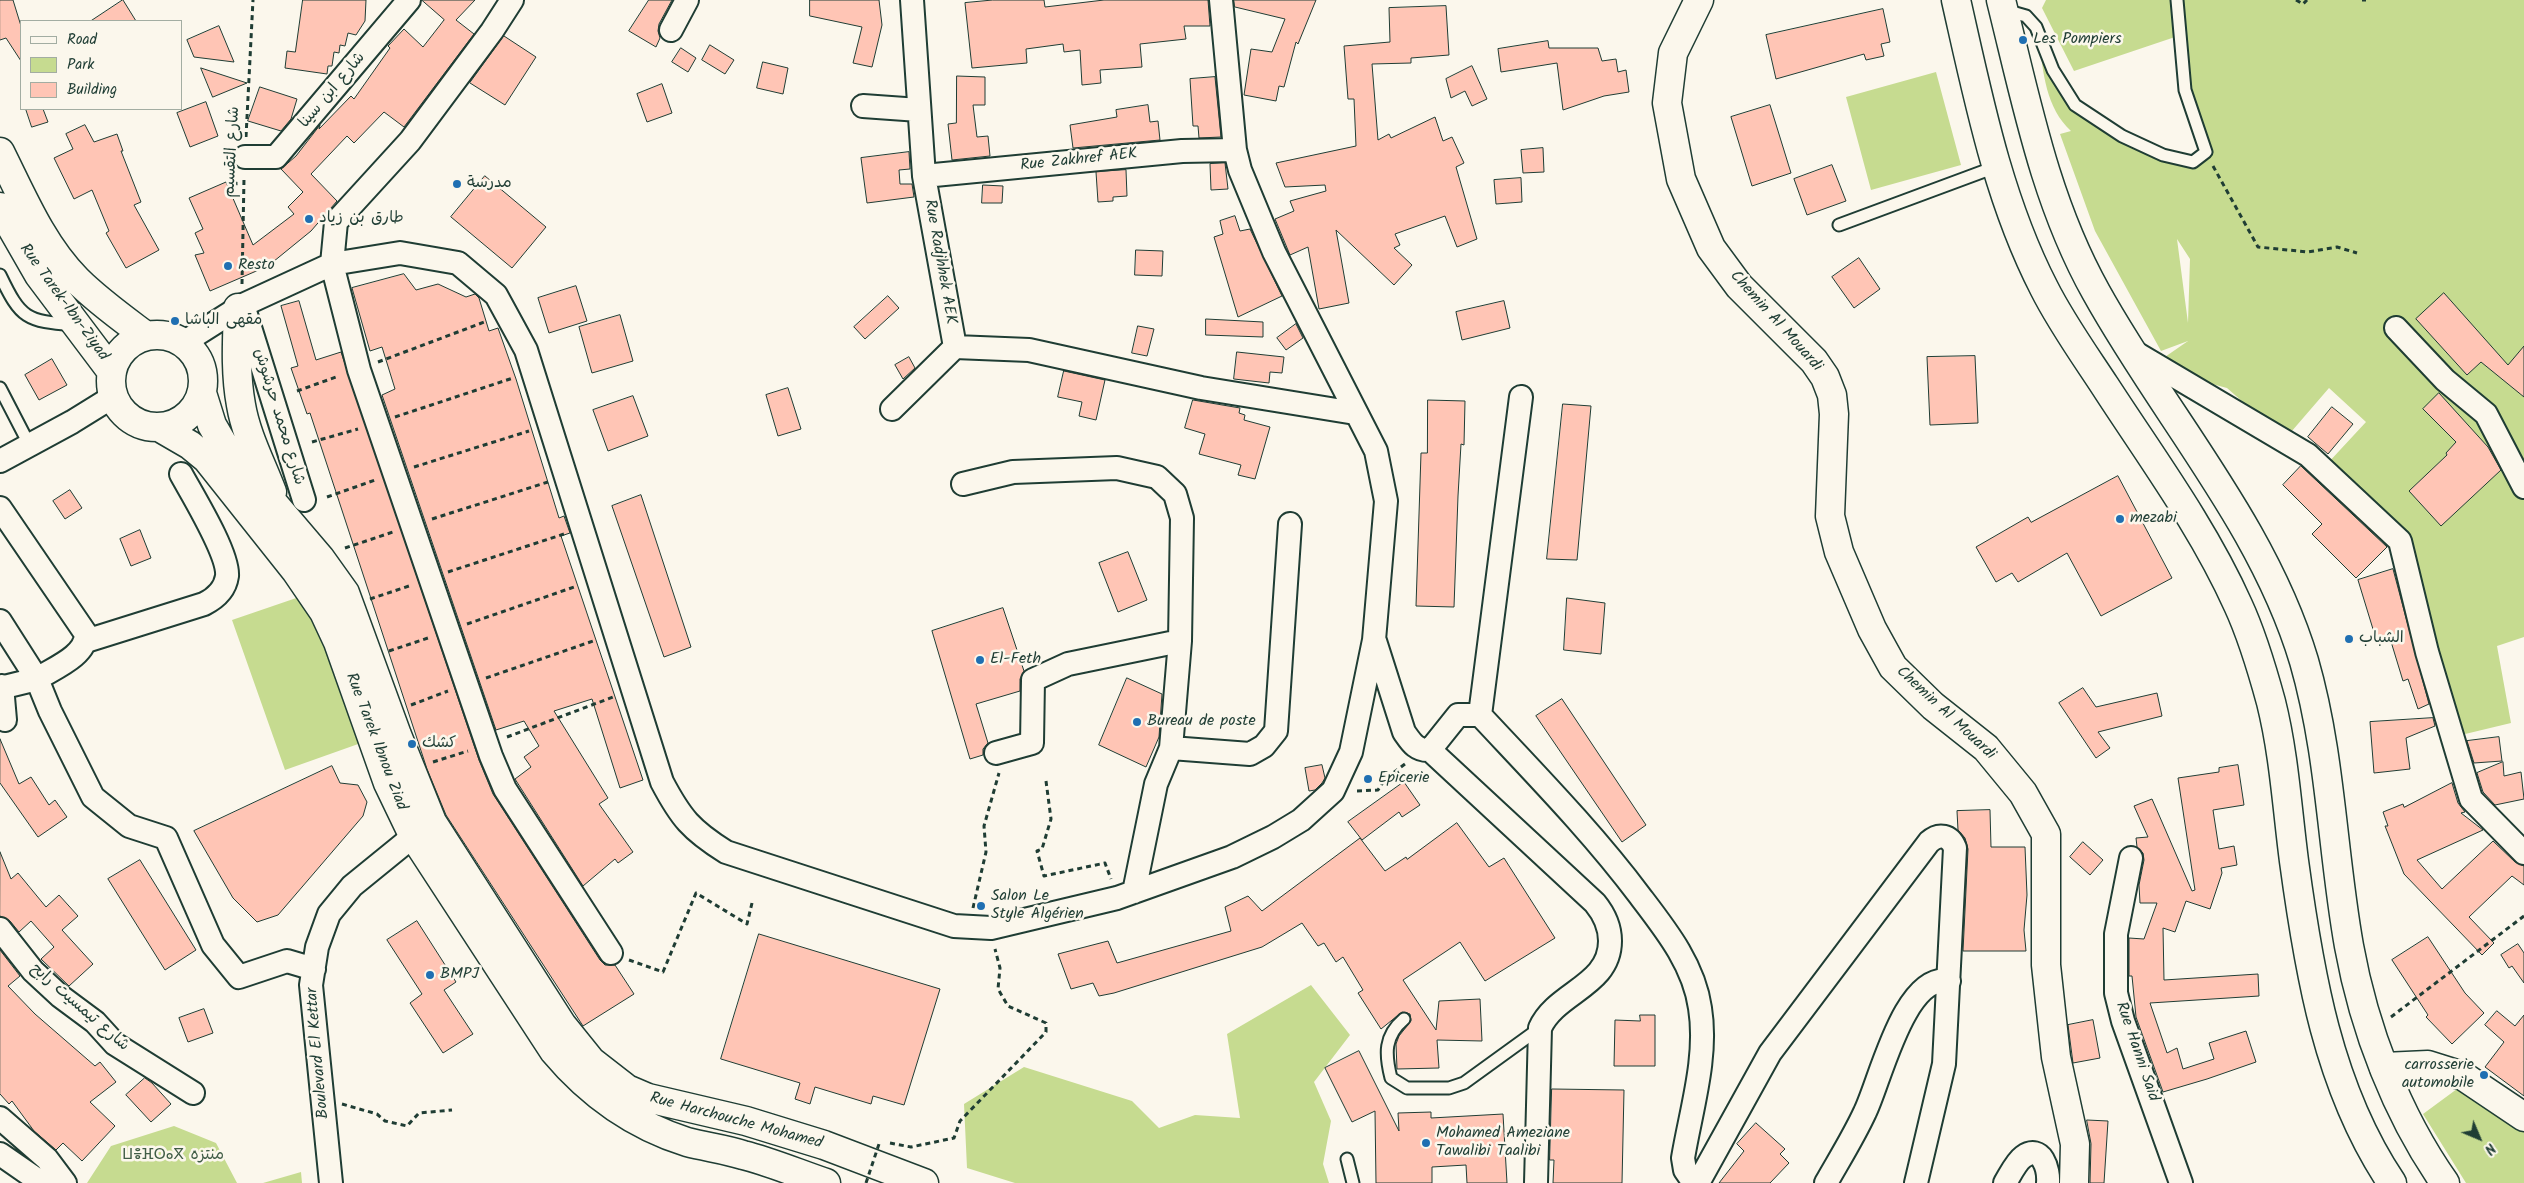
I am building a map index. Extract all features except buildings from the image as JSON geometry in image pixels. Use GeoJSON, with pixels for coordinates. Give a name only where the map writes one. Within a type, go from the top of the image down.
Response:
{"type":"FeatureCollection","features":[{"type":"Feature","properties":{"kind":"main road","name":"Chemin Al Mouardi"},"geometry":{"type":"LineString","coordinates":[[1699,0],[1673,53],[1667,103],[1681,179],[1711,248],[1738,286],[1814,361],[1825,377],[1832,395],[1834,414],[1830,516],[1839,552],[1872,630],[1893,667],[1933,706],[1986,748],[2023,793],[2046,834],[2046,965],[2056,1058],[2075,1144],[2074,1183]]}},
{"type":"Feature","properties":{"kind":"main road"},"geometry":{"type":"LineString","coordinates":[[1956,0],[1998,166],[2020,235],[2044,289],[2070,333],[2191,518],[2244,619],[2270,699],[2278,731],[2297,880],[2311,967],[2324,1031],[2344,1092],[2370,1146],[2392,1183]]}},
{"type":"Feature","properties":{"kind":"main road"},"geometry":{"type":"LineString","coordinates":[[2002,5],[2051,194],[2079,261],[2098,295],[2218,485],[2264,562],[2282,599],[2297,639],[2316,709],[2349,948],[2362,1002],[2384,1067],[2424,1151],[2445,1183]]}},
{"type":"Feature","properties":{"kind":"main road","name":"Rue Tarek-Ibn-Ziyad"},"geometry":{"type":"LineString","coordinates":[[0,152],[38,225],[63,264],[94,297],[146,336]]}},
{"type":"Feature","properties":{"kind":"main road","name":"Rue Tarek-Ibn-Ziyad"},"geometry":{"type":"LineString","coordinates":[[0,207],[39,275],[79,326],[113,384]]}},
{"type":"Feature","properties":{"kind":"main road"},"geometry":{"type":"LineString","coordinates":[[240,307],[238,381],[241,406],[247,428],[280,512]]}},
{"type":"Feature","properties":{"kind":"main road"},"geometry":{"type":"LineString","coordinates":[[165,335],[183,343],[194,352],[203,378],[202,392],[196,406],[186,416],[173,424],[145,425],[131,419],[121,409],[113,384],[124,349],[134,341],[146,336],[165,335]]}},
{"type":"Feature","properties":{"kind":"main road","name":"Rue Tarek Ibnou Ziad"},"geometry":{"type":"LineString","coordinates":[[202,392],[212,425],[223,444],[320,558],[345,593],[396,735],[423,828]]}},
{"type":"Feature","properties":{"kind":"main road","name":"Rue Tarek Ibnou Ziad"},"geometry":{"type":"LineString","coordinates":[[159,426],[190,445],[207,459],[296,571],[319,605],[338,642],[388,783],[423,828],[554,1051],[569,1068],[602,1085]]}},
{"type":"Feature","properties":{"kind":"main road"},"geometry":{"type":"LineString","coordinates":[[2384,1067],[2428,1065],[2462,1076],[2524,1117]]}},
{"type":"Feature","properties":{"kind":"main road","name":"Rue Harchouche Mohamed"},"geometry":{"type":"LineString","coordinates":[[602,1085],[629,1116],[659,1132],[688,1142],[744,1155],[826,1183]]}},
{"type":"Feature","properties":{"kind":"main road","name":"Rue Harchouche Mohamed"},"geometry":{"type":"LineString","coordinates":[[602,1085],[627,1089],[648,1098],[755,1124],[824,1145],[924,1183]]}},
{"type":"Feature","properties":{"kind":"street","name":"شارع ابن سينا"},"geometry":{"type":"LineString","coordinates":[[245,157],[276,158],[410,0]]}},
{"type":"Feature","properties":{"kind":"street"},"geometry":{"type":"LineString","coordinates":[[512,0],[492,31],[410,141],[336,222],[332,264],[359,370],[487,744],[505,788],[610,953]]}},
{"type":"Feature","properties":{"kind":"street"},"geometry":{"type":"LineString","coordinates":[[671,30],[686,0]]}},
{"type":"Feature","properties":{"kind":"street","name":"Rue Radjhhek AEK"},"geometry":{"type":"LineString","coordinates":[[912,0],[924,176],[955,347]]}},
{"type":"Feature","properties":{"kind":"street"},"geometry":{"type":"LineString","coordinates":[[183,343],[240,307],[332,264],[400,253],[458,263],[496,295],[526,350],[662,782],[678,813],[698,834],[726,852],[954,926],[991,928],[1134,892],[1232,857],[1273,837],[1301,820],[1333,791],[1351,752],[1374,640],[1386,501],[1376,451],[1274,252],[1240,170],[1235,150],[1222,0]]}},
{"type":"Feature","properties":{"kind":"street"},"geometry":{"type":"LineString","coordinates":[[863,106],[919,110]]}},
{"type":"Feature","properties":{"kind":"street","name":"Rue Zakhref AEK"},"geometry":{"type":"LineString","coordinates":[[924,176],[1182,151],[1235,150]]}},
{"type":"Feature","properties":{"kind":"street","name":"شارع محمد حرشوش"},"geometry":{"type":"LineString","coordinates":[[240,307],[304,500]]}},
{"type":"Feature","properties":{"kind":"street"},"geometry":{"type":"LineString","coordinates":[[2396,328],[2445,380],[2486,414],[2524,487]]}},
{"type":"Feature","properties":{"kind":"street"},"geometry":{"type":"LineString","coordinates":[[892,409],[955,347],[1029,350],[1201,388],[1355,413]]}},
{"type":"Feature","properties":{"kind":"street"},"geometry":{"type":"LineString","coordinates":[[2134,352],[2308,456],[2400,541],[2427,652],[2471,800],[2524,853]]}},
{"type":"Feature","properties":{"kind":"street"},"geometry":{"type":"LineString","coordinates":[[0,461],[30,446],[113,384]]}},
{"type":"Feature","properties":{"kind":"street"},"geometry":{"type":"LineString","coordinates":[[1480,715],[1521,397]]}},
{"type":"Feature","properties":{"kind":"street"},"geometry":{"type":"LineString","coordinates":[[963,484],[1013,472],[1117,468],[1157,477],[1175,494],[1182,518],[1180,641],[1171,748],[1156,784],[1134,892]]}},
{"type":"Feature","properties":{"kind":"street"},"geometry":{"type":"LineString","coordinates":[[5,720],[1,687],[37,679],[76,654],[86,641],[204,604],[215,599],[223,589],[227,577],[224,557],[181,474]]}},
{"type":"Feature","properties":{"kind":"street"},"geometry":{"type":"LineString","coordinates":[[0,508],[82,627],[86,634],[86,641]]}},
{"type":"Feature","properties":{"kind":"street"},"geometry":{"type":"LineString","coordinates":[[1171,748],[1250,754],[1264,746],[1276,731],[1290,524]]}},
{"type":"Feature","properties":{"kind":"street"},"geometry":{"type":"LineString","coordinates":[[0,621],[37,679],[50,712],[94,798],[129,826],[166,838],[213,945],[239,977],[287,961],[314,969]]}},
{"type":"Feature","properties":{"kind":"street"},"geometry":{"type":"LineString","coordinates":[[1374,640],[1404,732],[1413,744],[1423,750],[1430,750],[1595,903],[1608,923],[1610,948],[1601,970],[1581,990],[1549,1012],[1540,1028],[1536,1183]]}},
{"type":"Feature","properties":{"kind":"street"},"geometry":{"type":"LineString","coordinates":[[1001,752],[1032,743],[1033,680],[1068,664],[1180,641]]}},
{"type":"Feature","properties":{"kind":"street"},"geometry":{"type":"LineString","coordinates":[[1430,750],[1458,715],[1480,715],[1606,852],[1670,936],[1689,970],[1700,1008],[1702,1047],[1683,1158],[1685,1170],[1696,1183],[1770,1052],[1929,842],[1941,836],[1950,839],[1955,848],[1944,1064],[1916,1183]]}},
{"type":"Feature","properties":{"kind":"street","name":"Boulevard El Kettar"},"geometry":{"type":"LineString","coordinates":[[332,1183],[311,985],[317,947],[329,914],[352,886],[423,828]]}},
{"type":"Feature","properties":{"kind":"street","name":"Rue Hanni Said"},"geometry":{"type":"LineString","coordinates":[[2131,858],[2116,934],[2116,993],[2123,1021],[2181,1183]]}},
{"type":"Feature","properties":{"kind":"street","name":"شارع تيمسيت رابح"},"geometry":{"type":"LineString","coordinates":[[0,929],[33,971],[60,996],[95,1022],[115,1044],[193,1093]]}},
{"type":"Feature","properties":{"kind":"street"},"geometry":{"type":"LineString","coordinates":[[1826,1183],[1866,1112],[1895,1031],[1924,988],[1938,980],[1949,981]]}},
{"type":"Feature","properties":{"kind":"street"},"geometry":{"type":"LineString","coordinates":[[0,1118],[46,1159],[65,1183]]}},
{"type":"Feature","properties":{"kind":"street"},"geometry":{"type":"LineString","coordinates":[[0,1154],[42,1183]]}},
{"type":"Feature","properties":{"kind":"street"},"geometry":{"type":"LineString","coordinates":[[2005,1183],[2021,1159],[2031,1154],[2042,1157],[2046,1162],[2049,1174],[2048,1183]]}},
{"type":"Feature","properties":{"kind":"lane"},"geometry":{"type":"LineString","coordinates":[[2002,5],[2026,16],[2036,27],[2053,70],[2075,105],[2122,136],[2163,156],[2193,162],[2206,152],[2185,90],[2177,0]]}},
{"type":"Feature","properties":{"kind":"lane"},"geometry":{"type":"LineString","coordinates":[[1839,225],[1998,166]]}},
{"type":"Feature","properties":{"kind":"lane"},"geometry":{"type":"LineString","coordinates":[[0,274],[15,303],[31,318],[39,322],[79,326]]}},
{"type":"Feature","properties":{"kind":"lane"},"geometry":{"type":"LineString","coordinates":[[0,388],[30,446]]}},
{"type":"Feature","properties":{"kind":"lane"},"geometry":{"type":"LineString","coordinates":[[1404,1019],[1393,1028],[1388,1040],[1385,1057],[1390,1078],[1407,1088],[1449,1088],[1464,1083],[1540,1028]]}},
{"type":"Feature","properties":{"kind":"lane"},"geometry":{"type":"LineString","coordinates":[[1347,1159],[1353,1183]]}},
{"type":"Feature","properties":{"kind":"path","name":"شارع التقسيم"},"geometry":{"type":"LineString","coordinates":[[240,307],[242,214],[253,0]]}},
{"type":"Feature","properties":{"kind":"path"},"geometry":{"type":"LineString","coordinates":[[2296,0],[2303,4],[2307,0]]}},
{"type":"Feature","properties":{"kind":"path"},"geometry":{"type":"LineString","coordinates":[[2206,152],[2258,247],[2308,252],[2337,247],[2357,253]]}},
{"type":"Feature","properties":{"kind":"path"},"geometry":{"type":"LineString","coordinates":[[297,391],[359,370],[494,318]]}},
{"type":"Feature","properties":{"kind":"path"},"geometry":{"type":"LineString","coordinates":[[312,442],[378,423],[518,376]]}},
{"type":"Feature","properties":{"kind":"path"},"geometry":{"type":"LineString","coordinates":[[327,497],[395,473],[537,429]]}},
{"type":"Feature","properties":{"kind":"path"},"geometry":{"type":"LineString","coordinates":[[345,548],[551,481]]}},
{"type":"Feature","properties":{"kind":"path"},"geometry":{"type":"LineString","coordinates":[[363,602],[566,534]]}},
{"type":"Feature","properties":{"kind":"path"},"geometry":{"type":"LineString","coordinates":[[381,654],[577,586]]}},
{"type":"Feature","properties":{"kind":"path"},"geometry":{"type":"LineString","coordinates":[[408,706],[599,639]]}},
{"type":"Feature","properties":{"kind":"path"},"geometry":{"type":"LineString","coordinates":[[426,765],[618,695]]}},
{"type":"Feature","properties":{"kind":"path"},"geometry":{"type":"LineString","coordinates":[[972,914],[986,852],[984,826],[1001,752]]}},
{"type":"Feature","properties":{"kind":"path"},"geometry":{"type":"LineString","coordinates":[[1356,790],[1378,790],[1385,779],[1406,764]]}},
{"type":"Feature","properties":{"kind":"path"},"geometry":{"type":"LineString","coordinates":[[1046,781],[1050,819],[1042,849],[1037,851],[1044,876],[1104,863]]}},
{"type":"Feature","properties":{"kind":"path"},"geometry":{"type":"LineString","coordinates":[[610,953],[663,972],[696,893],[747,924],[752,903]]}},
{"type":"Feature","properties":{"kind":"path"},"geometry":{"type":"LineString","coordinates":[[2372,1031],[2524,916]]}},
{"type":"Feature","properties":{"kind":"path"},"geometry":{"type":"LineString","coordinates":[[866,1183],[880,1141],[911,1147],[954,1138],[960,1121],[1046,1032],[1046,1023],[1008,1006],[998,989],[1000,968]]}},
{"type":"Feature","properties":{"kind":"path"},"geometry":{"type":"LineString","coordinates":[[323,1099],[377,1114],[385,1122],[406,1126],[419,1113],[452,1110]]}},
{"type":"Feature","properties":{"kind":"green space"},"geometry":{"type":"Polygon","coordinates":[[[2046,0],[2524,0],[2524,637],[2497,646],[2511,723],[2461,735],[2389,531],[2327,464],[2366,422],[2329,388],[2285,439],[2227,388],[2175,374],[2162,359],[2188,341],[2161,351],[2095,231],[2060,134],[2071,131],[2056,112],[2051,101],[2044,77],[2039,39],[2077,100],[2102,127],[2116,138],[2139,148],[2204,159],[2175,37],[2074,71],[2042,8],[2046,0]],[[2177,239],[2188,323],[2190,259],[2177,239]]]}},
{"type":"Feature","properties":{"kind":"green space"},"geometry":{"type":"Polygon","coordinates":[[[1936,72],[1961,165],[1871,190],[1846,97],[1936,72]]]}},
{"type":"Feature","properties":{"kind":"green space"},"geometry":{"type":"Polygon","coordinates":[[[308,594],[361,743],[285,770],[232,620],[308,594]]]}},
{"type":"Feature","properties":{"kind":"green space"},"geometry":{"type":"Polygon","coordinates":[[[1311,985],[1350,1035],[1314,1082],[1331,1121],[1323,1164],[1329,1183],[1015,1183],[967,1168],[964,1104],[1024,1067],[1132,1101],[1159,1128],[1195,1115],[1240,1118],[1227,1034],[1311,985]]]}},
{"type":"Feature","properties":{"kind":"green space"},"geometry":{"type":"Polygon","coordinates":[[[2461,1086],[2524,1128],[2524,1183],[2466,1183],[2423,1114],[2461,1086]]]}},
{"type":"Feature","properties":{"kind":"green space","name":"ⵡⴻⴼⵔⴰⴳ منتزه"},"geometry":{"type":"Polygon","coordinates":[[[174,1126],[216,1143],[237,1183],[87,1183],[111,1146],[174,1126]]]}},
{"type":"Feature","properties":{"kind":"green space","name":"ⵡⴻⴼⵔⴰⴳ منتزه"},"geometry":{"type":"Polygon","coordinates":[[[301,1172],[302,1183],[263,1183],[301,1172]]]}},
{"type":"Feature","properties":{"kind":"place","name":"Les Pompiers"},"geometry":{"type":"Point","coordinates":[2023,40]}},
{"type":"Feature","properties":{"kind":"place","name":"مدرسة"},"geometry":{"type":"Point","coordinates":[457,184]}},
{"type":"Feature","properties":{"kind":"place","name":"طارق بن زياد"},"geometry":{"type":"Point","coordinates":[309,219]}},
{"type":"Feature","properties":{"kind":"place","name":"Resto"},"geometry":{"type":"Point","coordinates":[228,266]}},
{"type":"Feature","properties":{"kind":"place","name":"مقهى الباشا"},"geometry":{"type":"Point","coordinates":[175,321]}},
{"type":"Feature","properties":{"kind":"place","name":"mezabi"},"geometry":{"type":"Point","coordinates":[2120,519]}},
{"type":"Feature","properties":{"kind":"place","name":"الشباب"},"geometry":{"type":"Point","coordinates":[2349,639]}},
{"type":"Feature","properties":{"kind":"place","name":"El-Feth"},"geometry":{"type":"Point","coordinates":[980,660]}},
{"type":"Feature","properties":{"kind":"place","name":"Bureau de poste"},"geometry":{"type":"Point","coordinates":[1137,722]}},
{"type":"Feature","properties":{"kind":"place","name":"كشك"},"geometry":{"type":"Point","coordinates":[412,744]}},
{"type":"Feature","properties":{"kind":"place","name":"Epicerie"},"geometry":{"type":"Point","coordinates":[1368,779]}},
{"type":"Feature","properties":{"kind":"place","name":"Salon Le Style Algérien"},"geometry":{"type":"Point","coordinates":[981,906]}},
{"type":"Feature","properties":{"kind":"place","name":"BMPJ"},"geometry":{"type":"Point","coordinates":[430,975]}},
{"type":"Feature","properties":{"kind":"place","name":"carrosserie automobile"},"geometry":{"type":"Point","coordinates":[2484,1075]}},
{"type":"Feature","properties":{"kind":"place","name":"Mohamed Ameziane Tawalibi Taalibi"},"geometry":{"type":"Point","coordinates":[1426,1143]}}]}
